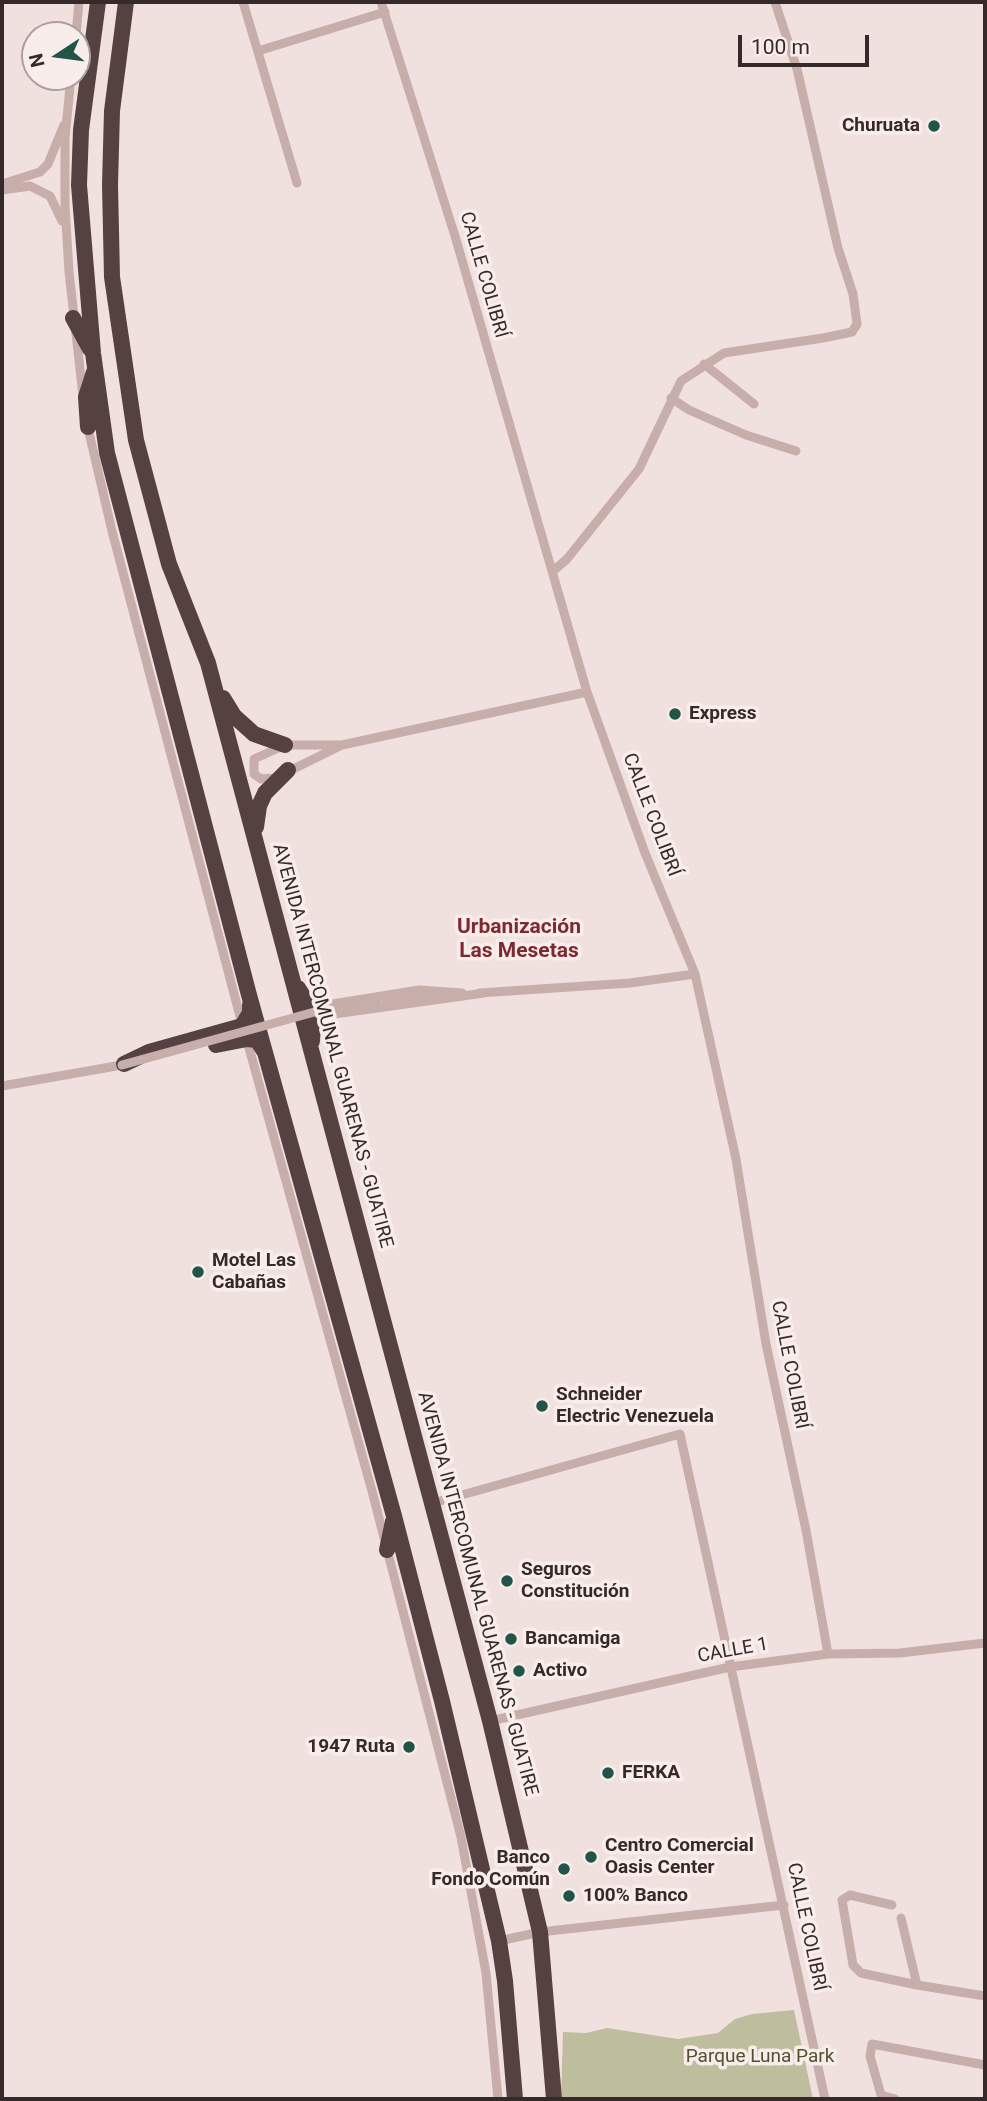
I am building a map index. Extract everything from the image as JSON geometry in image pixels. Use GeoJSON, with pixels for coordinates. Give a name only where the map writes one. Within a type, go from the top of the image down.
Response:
{"type":"FeatureCollection","features":[{"type":"Feature","properties":{"kind":"highway"},"geometry":{"type":"LineString","coordinates":[[98,2],[81,130],[79,185],[93,353],[107,453],[264,1051],[394,1516],[499,1941],[515,2099]]}},
{"type":"Feature","properties":{"kind":"highway","name":"AVENIDA INTERCOMUNAL GUARENAS - GUATIRE"},"geometry":{"type":"LineString","coordinates":[[126,2],[112,111],[110,185],[112,277],[135,440],[169,564],[208,663],[490,1721],[540,1932],[554,2099]]}},
{"type":"Feature","properties":{"kind":"highway"},"geometry":{"type":"LineString","coordinates":[[73,318],[83,342],[93,353]]}},
{"type":"Feature","properties":{"kind":"highway"},"geometry":{"type":"LineString","coordinates":[[88,427],[86,397],[95,370]]}},
{"type":"Feature","properties":{"kind":"highway"},"geometry":{"type":"LineString","coordinates":[[208,663],[234,716],[254,734],[285,745]]}},
{"type":"Feature","properties":{"kind":"highway"},"geometry":{"type":"LineString","coordinates":[[258,850],[256,820],[259,806],[265,793],[288,770]]}},
{"type":"Feature","properties":{"kind":"highway"},"geometry":{"type":"LineString","coordinates":[[288,968],[308,1004],[323,1011],[311,1029],[316,1068]]}},
{"type":"Feature","properties":{"kind":"highway"},"geometry":{"type":"LineString","coordinates":[[245,1032],[250,1013],[249,995]]}},
{"type":"Feature","properties":{"kind":"highway"},"geometry":{"type":"LineString","coordinates":[[122,1065],[245,1032],[257,1040],[264,1051]]}},
{"type":"Feature","properties":{"kind":"highway"},"geometry":{"type":"LineString","coordinates":[[264,1096],[286,1128]]}},
{"type":"Feature","properties":{"kind":"highway"},"geometry":{"type":"LineString","coordinates":[[387,1550],[394,1516]]}},
{"type":"Feature","properties":{"kind":"street"},"geometry":{"type":"LineString","coordinates":[[77,21],[79,2]]}},
{"type":"Feature","properties":{"kind":"street"},"geometry":{"type":"LineString","coordinates":[[243,2],[297,183]]}},
{"type":"Feature","properties":{"kind":"street","name":"CALLE COLIBRÍ"},"geometry":{"type":"LineString","coordinates":[[381,2],[587,692],[645,853],[695,974],[736,1159],[766,1344],[806,1530],[828,1654]]}},
{"type":"Feature","properties":{"kind":"street"},"geometry":{"type":"LineString","coordinates":[[553,571],[567,559],[639,469],[681,382],[704,364],[733,350],[822,338],[852,331],[857,324],[853,295],[838,248],[797,69],[775,2]]}},
{"type":"Feature","properties":{"kind":"street"},"geometry":{"type":"LineString","coordinates":[[258,51],[386,12]]}},
{"type":"Feature","properties":{"kind":"street"},"geometry":{"type":"LineString","coordinates":[[70,91],[67,117],[67,240],[73,318],[88,427],[112,531],[245,1032],[387,1550],[471,1883],[489,1999],[498,2099]]}},
{"type":"Feature","properties":{"kind":"street"},"geometry":{"type":"LineString","coordinates":[[2,184],[40,172],[48,164],[67,117]]}},
{"type":"Feature","properties":{"kind":"street"},"geometry":{"type":"LineString","coordinates":[[2,190],[30,186],[50,197],[61,214],[67,240]]}},
{"type":"Feature","properties":{"kind":"street"},"geometry":{"type":"LineString","coordinates":[[704,364],[754,404]]}},
{"type":"Feature","properties":{"kind":"street"},"geometry":{"type":"LineString","coordinates":[[671,398],[689,410],[746,435],[796,451]]}},
{"type":"Feature","properties":{"kind":"street"},"geometry":{"type":"LineString","coordinates":[[342,745],[275,778],[261,779],[253,767],[254,759],[285,745],[342,745],[587,692]]}},
{"type":"Feature","properties":{"kind":"street"},"geometry":{"type":"LineString","coordinates":[[323,1011],[484,993],[630,983],[695,974]]}},
{"type":"Feature","properties":{"kind":"street"},"geometry":{"type":"LineString","coordinates":[[323,1011],[419,990],[484,993]]}},
{"type":"Feature","properties":{"kind":"street"},"geometry":{"type":"LineString","coordinates":[[2,1086],[122,1065],[318,1011],[462,993]]}},
{"type":"Feature","properties":{"kind":"street","name":"CALLE COLIBRÍ"},"geometry":{"type":"LineString","coordinates":[[433,1503],[680,1434],[825,2099]]}},
{"type":"Feature","properties":{"kind":"street","name":"CALLE 1"},"geometry":{"type":"LineString","coordinates":[[490,1721],[730,1667],[828,1654],[900,1653],[985,1643]]}},
{"type":"Feature","properties":{"kind":"street"},"geometry":{"type":"LineString","coordinates":[[892,1905],[850,1895],[842,1900],[853,1965],[861,1973],[916,1986],[985,1996]]}},
{"type":"Feature","properties":{"kind":"street"},"geometry":{"type":"LineString","coordinates":[[499,1941],[540,1932],[784,1905]]}},
{"type":"Feature","properties":{"kind":"street"},"geometry":{"type":"LineString","coordinates":[[901,1918],[916,1986]]}},
{"type":"Feature","properties":{"kind":"street"},"geometry":{"type":"LineString","coordinates":[[895,2099],[881,2095],[870,2056],[872,2044],[985,2065]]}},
{"type":"Feature","properties":{"kind":"green space","name":"Parque Luna Park"},"geometry":{"type":"Polygon","coordinates":[[[794,2010],[813,2099],[561,2099],[563,2032],[586,2033],[607,2028],[678,2039],[718,2033],[735,2019],[752,2014],[794,2010]]]}},
{"type":"Feature","properties":{"kind":"place","name":"Churuata"},"geometry":{"type":"Point","coordinates":[934,126]}},
{"type":"Feature","properties":{"kind":"place","name":"Express"},"geometry":{"type":"Point","coordinates":[675,714]}},
{"type":"Feature","properties":{"kind":"place","name":"Motel Las Cabañas"},"geometry":{"type":"Point","coordinates":[198,1272]}},
{"type":"Feature","properties":{"kind":"place","name":"Schneider Electric Venezuela"},"geometry":{"type":"Point","coordinates":[542,1406]}},
{"type":"Feature","properties":{"kind":"place","name":"Seguros Constitución"},"geometry":{"type":"Point","coordinates":[507,1581]}},
{"type":"Feature","properties":{"kind":"place","name":"Bancamiga"},"geometry":{"type":"Point","coordinates":[511,1639]}},
{"type":"Feature","properties":{"kind":"place","name":"Activo"},"geometry":{"type":"Point","coordinates":[519,1671]}},
{"type":"Feature","properties":{"kind":"place","name":"1947 Ruta"},"geometry":{"type":"Point","coordinates":[409,1747]}},
{"type":"Feature","properties":{"kind":"place","name":"FERKA"},"geometry":{"type":"Point","coordinates":[608,1773]}},
{"type":"Feature","properties":{"kind":"place","name":"Centro Comercial Oasis Center"},"geometry":{"type":"Point","coordinates":[591,1857]}},
{"type":"Feature","properties":{"kind":"place","name":"Banco Fondo Común"},"geometry":{"type":"Point","coordinates":[564,1869]}},
{"type":"Feature","properties":{"kind":"place","name":"100% Banco"},"geometry":{"type":"Point","coordinates":[569,1896]}},
{"type":"Feature","properties":{"kind":"district","name":"Urbanización Las Mesetas"},"geometry":{"type":"Point","coordinates":[519,940]}}]}
